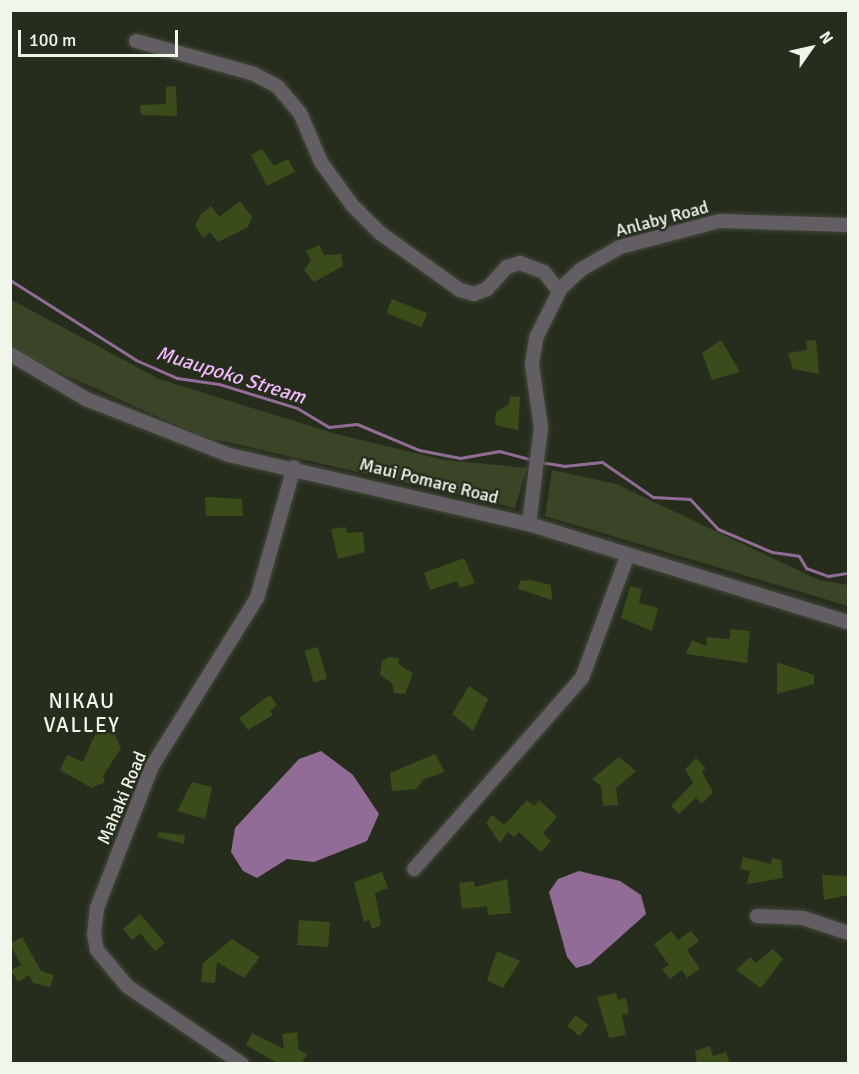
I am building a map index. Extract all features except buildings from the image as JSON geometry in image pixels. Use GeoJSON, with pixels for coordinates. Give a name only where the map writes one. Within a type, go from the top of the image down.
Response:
{"type":"FeatureCollection","features":[{"type":"Feature","properties":{"kind":"street"},"geometry":{"type":"LineString","coordinates":[[136,41],[254,74],[278,87],[300,113],[321,162],[347,199],[380,233],[460,290],[474,294],[487,289],[507,267],[520,263],[544,272],[559,291]]}},
{"type":"Feature","properties":{"kind":"street","name":"Anlaby Road"},"geometry":{"type":"LineString","coordinates":[[529,524],[541,428],[532,364],[536,338],[559,291],[580,270],[620,247],[720,221],[849,225]]}},
{"type":"Feature","properties":{"kind":"street","name":"Maui Pomare Road"},"geometry":{"type":"LineString","coordinates":[[10,354],[86,399],[184,440],[529,524],[627,557],[849,622]]}},
{"type":"Feature","properties":{"kind":"street","name":"Mahaki Road"},"geometry":{"type":"LineString","coordinates":[[242,1064],[181,1025],[127,986],[97,950],[98,908],[152,766],[257,598],[294,467]]}},
{"type":"Feature","properties":{"kind":"street"},"geometry":{"type":"LineString","coordinates":[[414,869],[582,678],[627,557]]}},
{"type":"Feature","properties":{"kind":"street"},"geometry":{"type":"LineString","coordinates":[[757,916],[802,918],[849,933]]}},
{"type":"Feature","properties":{"kind":"green space"},"geometry":{"type":"Polygon","coordinates":[[[10,299],[159,379],[336,434],[444,460],[527,468],[515,508],[201,436],[30,359],[11,345],[10,299]]]}},
{"type":"Feature","properties":{"kind":"green space"},"geometry":{"type":"Polygon","coordinates":[[[552,470],[616,484],[819,580],[848,585],[848,606],[545,516],[552,470]]]}},
{"type":"Feature","properties":{"kind":"shaded area"},"geometry":{"type":"Polygon","coordinates":[[[321,751],[353,775],[379,814],[367,841],[314,862],[287,859],[257,878],[243,871],[231,852],[235,828],[299,759],[321,751]]]}},
{"type":"Feature","properties":{"kind":"shaded area"},"geometry":{"type":"Polygon","coordinates":[[[579,871],[620,881],[641,895],[646,914],[590,964],[576,968],[567,957],[549,892],[558,879],[579,871]]]}},
{"type":"Feature","properties":{"kind":"waterway","name":"Muaupoko Stream"},"geometry":{"type":"LineString","coordinates":[[10,280],[136,360],[177,378],[219,384],[297,408],[329,427],[357,424],[419,450],[460,458],[499,451],[533,460]]}},
{"type":"Feature","properties":{"kind":"waterway","name":"Muaupoko Stream"},"geometry":{"type":"LineString","coordinates":[[540,462],[564,466],[602,462],[653,497],[690,499],[718,529],[772,552],[799,556],[806,568],[828,576],[848,573]]}},
{"type":"Feature","properties":{"kind":"district","name":"NIKAU VALLEY"},"geometry":{"type":"Point","coordinates":[82,713]}}]}
